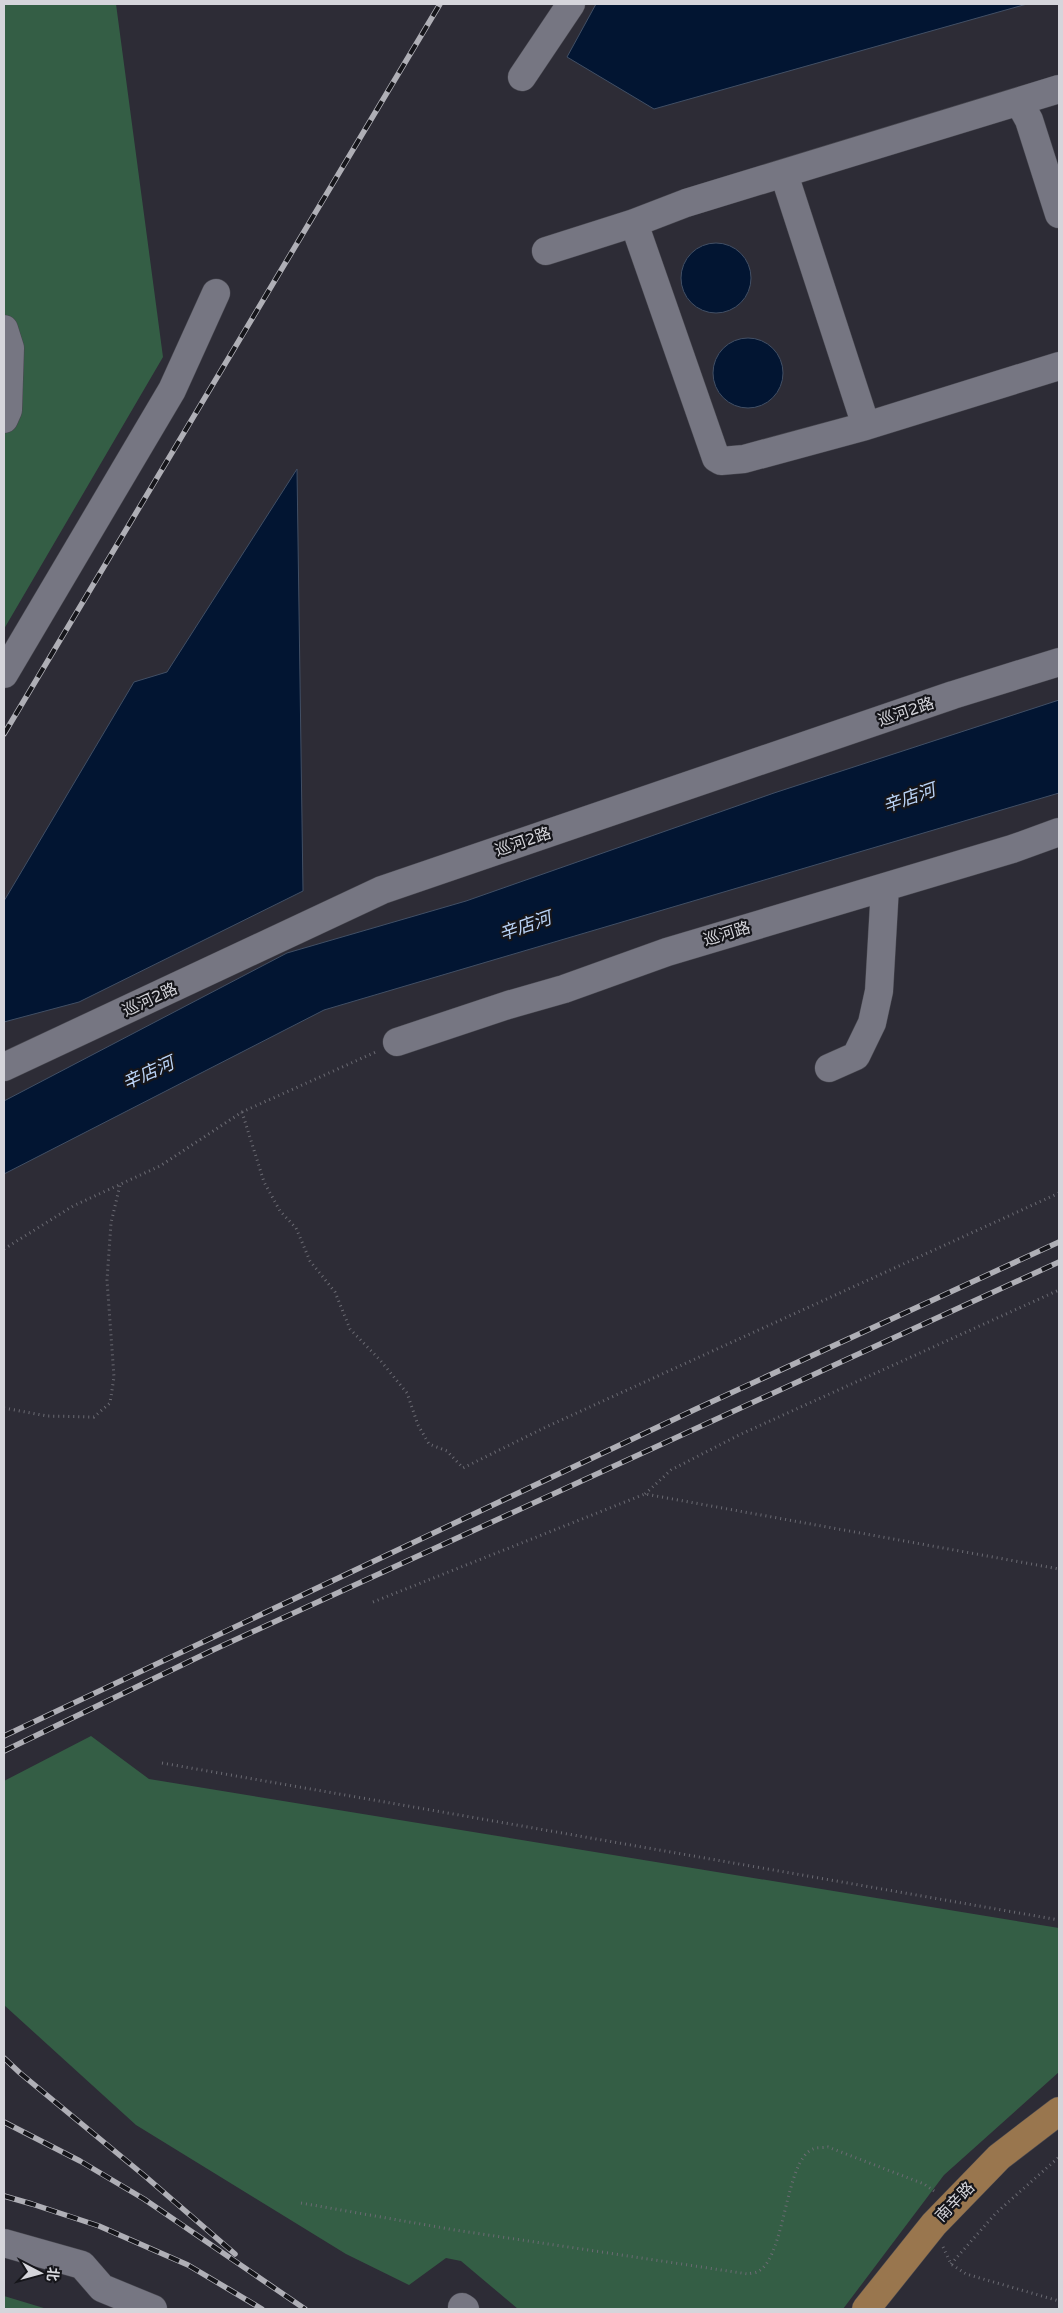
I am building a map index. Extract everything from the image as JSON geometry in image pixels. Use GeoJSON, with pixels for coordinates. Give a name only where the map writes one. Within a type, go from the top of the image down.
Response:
{"type":"FeatureCollection","features":[{"type":"Feature","properties":{"kind":"main road","name":"南辛路"},"geometry":{"type":"LineString","coordinates":[[866,2309],[943,2215],[999,2156],[1059,2111]]}},
{"type":"Feature","properties":{"kind":"street"},"geometry":{"type":"LineString","coordinates":[[522,77],[571,4]]}},
{"type":"Feature","properties":{"kind":"street"},"geometry":{"type":"LineString","coordinates":[[546,251],[634,223],[686,203],[1059,89]]}},
{"type":"Feature","properties":{"kind":"street"},"geometry":{"type":"LineString","coordinates":[[1020,102],[1029,120],[1059,214]]}},
{"type":"Feature","properties":{"kind":"street"},"geometry":{"type":"LineString","coordinates":[[784,174],[866,426]]}},
{"type":"Feature","properties":{"kind":"street"},"geometry":{"type":"LineString","coordinates":[[634,223],[716,458],[721,461],[744,459],[866,426],[1059,366]]}},
{"type":"Feature","properties":{"kind":"street"},"geometry":{"type":"LineString","coordinates":[[4,674],[172,390],[216,293]]}},
{"type":"Feature","properties":{"kind":"street"},"geometry":{"type":"LineString","coordinates":[[4,329],[10,348],[8,410],[4,419]]}},
{"type":"Feature","properties":{"kind":"street","name":"巡河2路"},"geometry":{"type":"LineString","coordinates":[[4,1067],[382,890],[953,695],[1059,662]]}},
{"type":"Feature","properties":{"kind":"street","name":"巡河路"},"geometry":{"type":"LineString","coordinates":[[396,1042],[508,1005],[564,989],[667,952],[1012,849],[1059,832]]}},
{"type":"Feature","properties":{"kind":"street"},"geometry":{"type":"LineString","coordinates":[[829,1068],[856,1056],[872,1023],[879,991],[885,887]]}},
{"type":"Feature","properties":{"kind":"street"},"geometry":{"type":"LineString","coordinates":[[4,2243],[82,2266],[102,2288],[154,2309]]}},
{"type":"Feature","properties":{"kind":"path"},"geometry":{"type":"LineString","coordinates":[[4,1249],[73,1206],[160,1166],[242,1112],[396,1042]]}},
{"type":"Feature","properties":{"kind":"path"},"geometry":{"type":"LineString","coordinates":[[242,1112],[264,1182],[280,1211],[296,1228],[310,1261],[335,1292],[350,1329],[380,1360],[407,1393],[418,1424],[429,1444],[447,1451],[462,1468],[546,1427],[1059,1193]]}},
{"type":"Feature","properties":{"kind":"path"},"geometry":{"type":"LineString","coordinates":[[4,1408],[47,1416],[94,1417],[110,1403],[114,1377],[107,1280],[111,1223],[121,1184]]}},
{"type":"Feature","properties":{"kind":"path"},"geometry":{"type":"LineString","coordinates":[[373,1602],[645,1494],[671,1470],[739,1435],[1059,1290]]}},
{"type":"Feature","properties":{"kind":"path"},"geometry":{"type":"LineString","coordinates":[[645,1494],[1059,1569]]}},
{"type":"Feature","properties":{"kind":"path"},"geometry":{"type":"LineString","coordinates":[[162,1763],[1059,1920]]}},
{"type":"Feature","properties":{"kind":"path"},"geometry":{"type":"LineString","coordinates":[[301,2203],[455,2230],[748,2274],[758,2272],[773,2252],[795,2176],[805,2155],[813,2149],[828,2147],[924,2184],[943,2215],[951,2264],[966,2274],[1059,2301]]}},
{"type":"Feature","properties":{"kind":"path"},"geometry":{"type":"LineString","coordinates":[[951,2264],[996,2213],[1059,2157]]}},
{"type":"Feature","properties":{"kind":"green space"},"geometry":{"type":"Polygon","coordinates":[[[4,4],[116,4],[163,357],[4,629],[4,4]]]}},
{"type":"Feature","properties":{"kind":"green space"},"geometry":{"type":"Polygon","coordinates":[[[91,1736],[149,1779],[1059,1928],[1059,2072],[944,2175],[843,2309],[518,2309],[461,2261],[446,2258],[409,2285],[346,2254],[136,2125],[4,2005],[4,1781],[91,1736]]]}},
{"type":"Feature","properties":{"kind":"green space"},"geometry":{"type":"Polygon","coordinates":[[[4,2296],[47,2309],[4,2309],[4,2296]]]}},
{"type":"Feature","properties":{"kind":"water"},"geometry":{"type":"Polygon","coordinates":[[[596,4],[1027,4],[654,109],[567,57],[596,4]]]}},
{"type":"Feature","properties":{"kind":"water"},"geometry":{"type":"Polygon","coordinates":[[[716,243],[729,246],[741,253],[748,265],[751,278],[748,291],[741,303],[729,310],[716,313],[703,310],[691,303],[684,291],[681,278],[684,265],[691,253],[703,246],[716,243]]]}},
{"type":"Feature","properties":{"kind":"water"},"geometry":{"type":"Polygon","coordinates":[[[748,338],[761,341],[773,348],[780,360],[783,373],[780,386],[773,398],[761,405],[748,408],[735,405],[723,398],[716,386],[713,373],[716,360],[723,348],[735,341],[748,338]]]}},
{"type":"Feature","properties":{"kind":"water"},"geometry":{"type":"Polygon","coordinates":[[[297,469],[303,891],[79,1002],[4,1022],[4,901],[134,682],[167,672],[297,469]]]}},
{"type":"Feature","properties":{"kind":"water","name":"辛店河"},"geometry":{"type":"Polygon","coordinates":[[[1059,700],[1059,793],[324,1010],[4,1174],[4,1101],[287,953],[466,901],[774,793],[1059,700]]]}},
{"type":"Feature","properties":{"kind":"railway"},"geometry":{"type":"LineString","coordinates":[[4,734],[440,4]]}},
{"type":"Feature","properties":{"kind":"railway"},"geometry":{"type":"LineString","coordinates":[[4,1736],[696,1409],[1059,1242]]}},
{"type":"Feature","properties":{"kind":"railway"},"geometry":{"type":"LineString","coordinates":[[4,1751],[213,1650],[1059,1262]]}},
{"type":"Feature","properties":{"kind":"railway"},"geometry":{"type":"LineString","coordinates":[[4,2058],[235,2254]]}},
{"type":"Feature","properties":{"kind":"railway"},"geometry":{"type":"LineString","coordinates":[[4,2122],[80,2161],[144,2199],[305,2309]]}},
{"type":"Feature","properties":{"kind":"railway"},"geometry":{"type":"LineString","coordinates":[[4,2196],[99,2226],[188,2265],[262,2309]]}}]}
